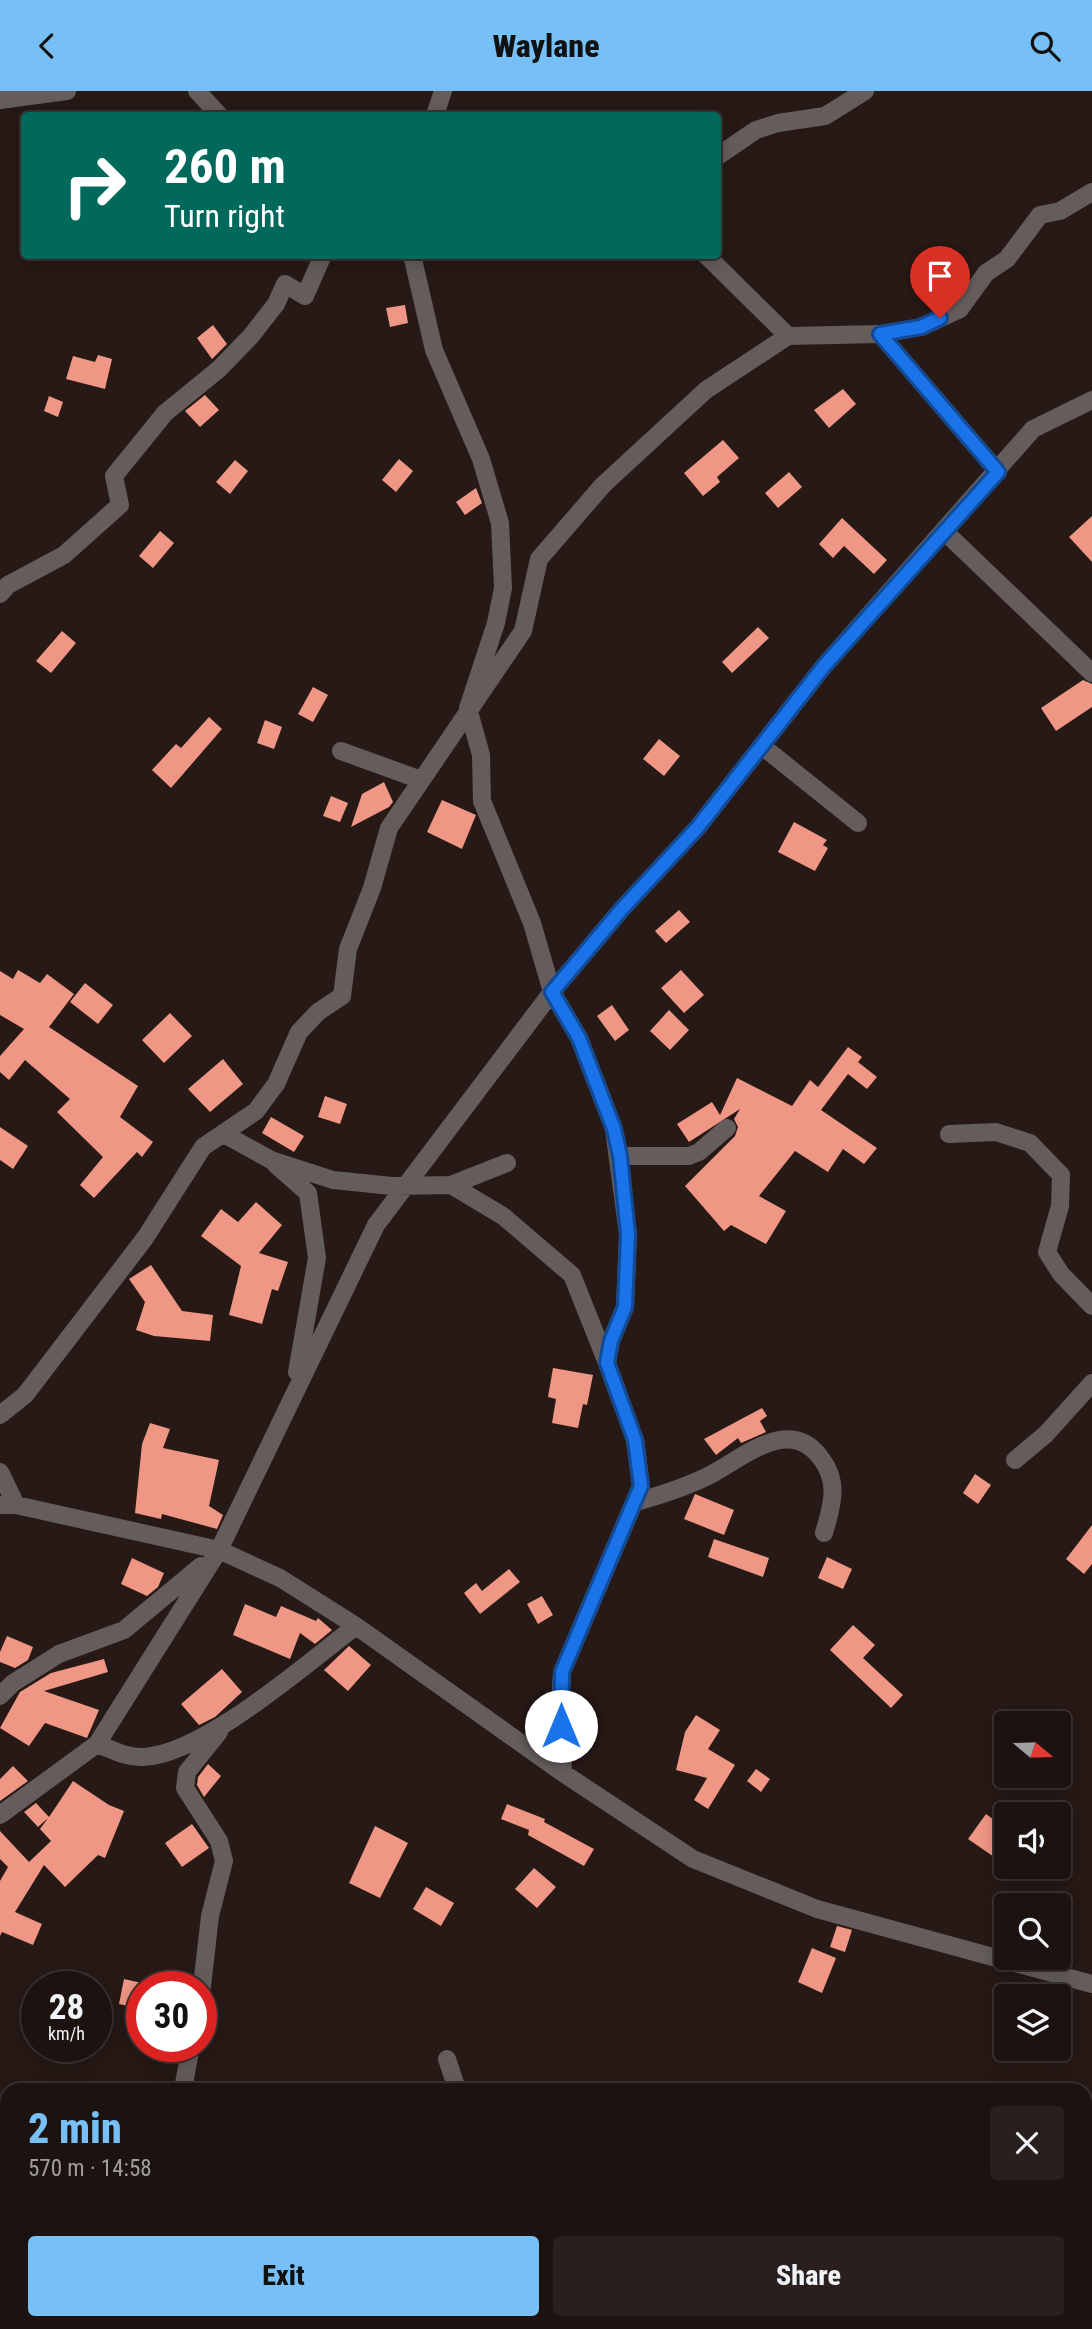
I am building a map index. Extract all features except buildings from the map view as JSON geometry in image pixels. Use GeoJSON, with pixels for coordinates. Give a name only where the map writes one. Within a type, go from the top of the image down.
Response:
{"type":"FeatureCollection","features":[{"type":"Feature","properties":{"kind":"street"},"geometry":{"type":"LineString","coordinates":[[0,100],[67,91]]}},
{"type":"Feature","properties":{"kind":"street"},"geometry":{"type":"LineString","coordinates":[[197,91],[216,112]]}},
{"type":"Feature","properties":{"kind":"street"},"geometry":{"type":"LineString","coordinates":[[436,112],[443,91]]}},
{"type":"Feature","properties":{"kind":"street"},"geometry":{"type":"LineString","coordinates":[[721,154],[756,130],[778,123],[825,116],[865,91]]}},
{"type":"Feature","properties":{"kind":"street"},"geometry":{"type":"LineString","coordinates":[[0,1415],[25,1395],[145,1238],[203,1147],[256,1111],[276,1084],[299,1032],[318,1012],[342,996],[348,949],[372,888],[389,828],[468,708],[523,631],[539,559],[603,485],[706,390],[788,336],[880,334],[921,327],[960,309],[986,273],[1007,259],[1040,215],[1060,211],[1092,192]]}},
{"type":"Feature","properties":{"kind":"street"},"geometry":{"type":"LineString","coordinates":[[0,594],[8,585],[64,555],[121,505],[114,476],[165,413],[219,369],[251,336],[276,304],[285,284],[305,296],[321,259]]}},
{"type":"Feature","properties":{"kind":"street"},"geometry":{"type":"LineString","coordinates":[[413,259],[434,350],[481,459],[500,523],[503,588],[496,623],[468,708],[481,755],[485,810],[518,886],[552,992],[579,1038],[614,1129],[620,1156],[628,1234],[625,1307],[611,1341],[607,1363]]}},
{"type":"Feature","properties":{"kind":"street"},"geometry":{"type":"LineString","coordinates":[[710,259],[788,336]]}},
{"type":"Feature","properties":{"kind":"street"},"geometry":{"type":"LineString","coordinates":[[880,334],[998,472]]}},
{"type":"Feature","properties":{"kind":"street"},"geometry":{"type":"LineString","coordinates":[[0,1815],[97,1744],[219,1550],[376,1225],[552,992],[621,910],[698,827],[824,666],[998,472],[1033,429],[1092,400]]}},
{"type":"Feature","properties":{"kind":"street"},"geometry":{"type":"LineString","coordinates":[[944,531],[1092,673]]}},
{"type":"Feature","properties":{"kind":"street"},"geometry":{"type":"LineString","coordinates":[[762,745],[859,823]]}},
{"type":"Feature","properties":{"kind":"street"},"geometry":{"type":"LineString","coordinates":[[341,751],[421,781]]}},
{"type":"Feature","properties":{"kind":"street"},"geometry":{"type":"LineString","coordinates":[[620,1156],[689,1156],[699,1152],[727,1128]]}},
{"type":"Feature","properties":{"kind":"street"},"geometry":{"type":"LineString","coordinates":[[949,1134],[996,1132],[1030,1143],[1061,1175],[1060,1206],[1047,1252],[1061,1274],[1092,1306]]}},
{"type":"Feature","properties":{"kind":"street"},"geometry":{"type":"LineString","coordinates":[[224,1133],[271,1160],[308,1193],[317,1258],[292,1398]]}},
{"type":"Feature","properties":{"kind":"street"},"geometry":{"type":"LineString","coordinates":[[271,1160],[334,1180],[405,1186],[451,1185],[507,1163]]}},
{"type":"Feature","properties":{"kind":"street"},"geometry":{"type":"LineString","coordinates":[[451,1185],[503,1216],[572,1275],[635,1440],[641,1486],[636,1502],[562,1672],[560,1703],[563,1773]]}},
{"type":"Feature","properties":{"kind":"street"},"geometry":{"type":"LineString","coordinates":[[1015,1460],[1046,1434],[1092,1383]]}},
{"type":"Feature","properties":{"kind":"street"},"geometry":{"type":"LineString","coordinates":[[636,1502],[711,1475],[771,1442],[789,1438],[807,1444],[829,1470],[835,1489],[824,1533]]}},
{"type":"Feature","properties":{"kind":"street"},"geometry":{"type":"LineString","coordinates":[[0,1472],[8,1505],[219,1550],[279,1579],[356,1626],[563,1773],[693,1859],[804,1904],[1092,1984]]}},
{"type":"Feature","properties":{"kind":"street"},"geometry":{"type":"LineString","coordinates":[[0,1696],[13,1683],[59,1654],[124,1630],[219,1550]]}},
{"type":"Feature","properties":{"kind":"street"},"geometry":{"type":"LineString","coordinates":[[97,1744],[122,1754],[143,1757],[202,1737],[228,1721],[356,1626]]}},
{"type":"Feature","properties":{"kind":"street"},"geometry":{"type":"LineString","coordinates":[[204,1971],[210,1916],[224,1861],[219,1841],[185,1788],[187,1772],[228,1721]]}},
{"type":"Feature","properties":{"kind":"street"},"geometry":{"type":"LineString","coordinates":[[447,2059],[455,2083]]}},
{"type":"Feature","properties":{"kind":"street"},"geometry":{"type":"LineString","coordinates":[[184,2083],[188,2062]]}},
{"type":"Feature","properties":{"kind":"route"},"geometry":{"type":"LineString","coordinates":[[561,1726],[562,1672],[592,1607],[641,1486],[635,1440],[607,1363],[611,1341],[625,1307],[628,1234],[620,1156],[614,1129],[579,1038],[552,992],[621,910],[698,827],[824,666],[998,472],[880,334],[921,327],[940,318]]}}]}
